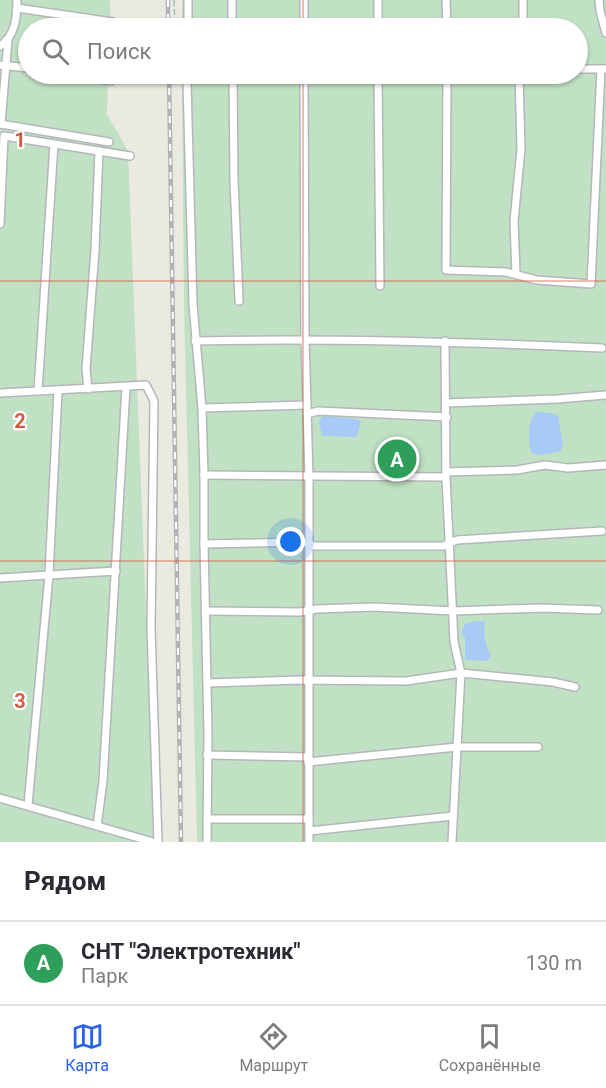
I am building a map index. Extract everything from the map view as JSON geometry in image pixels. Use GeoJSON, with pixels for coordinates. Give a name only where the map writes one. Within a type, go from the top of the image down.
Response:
{"type":"FeatureCollection","features":[{"type":"Feature","properties":{"kind":"street"},"geometry":{"type":"LineString","coordinates":[[188,0],[188,18]]}},
{"type":"Feature","properties":{"kind":"street"},"geometry":{"type":"LineString","coordinates":[[232,0],[232,18]]}},
{"type":"Feature","properties":{"kind":"street"},"geometry":{"type":"LineString","coordinates":[[304,0],[304,18]]}},
{"type":"Feature","properties":{"kind":"street"},"geometry":{"type":"LineString","coordinates":[[378,0],[378,18]]}},
{"type":"Feature","properties":{"kind":"street"},"geometry":{"type":"LineString","coordinates":[[446,0],[447,18]]}},
{"type":"Feature","properties":{"kind":"street"},"geometry":{"type":"LineString","coordinates":[[523,0],[523,18]]}},
{"type":"Feature","properties":{"kind":"street"},"geometry":{"type":"LineString","coordinates":[[599,0],[606,33]]}},
{"type":"Feature","properties":{"kind":"street"},"geometry":{"type":"LineString","coordinates":[[0,46],[13,32],[17,4],[92,18]]}},
{"type":"Feature","properties":{"kind":"street"},"geometry":{"type":"LineString","coordinates":[[8,40],[0,124],[109,142]]}},
{"type":"Feature","properties":{"kind":"street"},"geometry":{"type":"LineString","coordinates":[[447,84],[446,270],[516,274],[537,280],[591,284],[604,69],[588,69]]}},
{"type":"Feature","properties":{"kind":"street"},"geometry":{"type":"LineString","coordinates":[[187,84],[195,341],[202,408],[204,475],[207,842]]}},
{"type":"Feature","properties":{"kind":"street"},"geometry":{"type":"LineString","coordinates":[[233,84],[239,300]]}},
{"type":"Feature","properties":{"kind":"street"},"geometry":{"type":"LineString","coordinates":[[304,84],[305,339],[309,476],[309,842]]}},
{"type":"Feature","properties":{"kind":"street"},"geometry":{"type":"LineString","coordinates":[[378,84],[380,286]]}},
{"type":"Feature","properties":{"kind":"street"},"geometry":{"type":"LineString","coordinates":[[516,274],[514,245],[517,176],[521,149],[519,84]]}},
{"type":"Feature","properties":{"kind":"street"},"geometry":{"type":"LineString","coordinates":[[0,224],[4,136],[130,156]]}},
{"type":"Feature","properties":{"kind":"street"},"geometry":{"type":"LineString","coordinates":[[39,391],[54,144]]}},
{"type":"Feature","properties":{"kind":"street"},"geometry":{"type":"LineString","coordinates":[[88,389],[86,369],[95,250],[99,151]]}},
{"type":"Feature","properties":{"kind":"street"},"geometry":{"type":"LineString","coordinates":[[195,341],[305,339],[445,341],[602,348]]}},
{"type":"Feature","properties":{"kind":"street"},"geometry":{"type":"LineString","coordinates":[[445,341],[446,474],[454,642],[461,673],[452,842]]}},
{"type":"Feature","properties":{"kind":"street"},"geometry":{"type":"LineString","coordinates":[[0,393],[146,385],[154,401],[151,628],[158,842]]}},
{"type":"Feature","properties":{"kind":"street"},"geometry":{"type":"LineString","coordinates":[[97,826],[103,781],[126,387]]}},
{"type":"Feature","properties":{"kind":"street"},"geometry":{"type":"LineString","coordinates":[[28,805],[49,575],[58,390]]}},
{"type":"Feature","properties":{"kind":"street"},"geometry":{"type":"LineString","coordinates":[[446,403],[606,395]]}},
{"type":"Feature","properties":{"kind":"street"},"geometry":{"type":"LineString","coordinates":[[202,408],[307,405]]}},
{"type":"Feature","properties":{"kind":"street"},"geometry":{"type":"LineString","coordinates":[[307,414],[318,411],[447,417]]}},
{"type":"Feature","properties":{"kind":"street"},"geometry":{"type":"LineString","coordinates":[[204,475],[446,474],[517,470],[545,465],[568,468],[606,465]]}},
{"type":"Feature","properties":{"kind":"street"},"geometry":{"type":"LineString","coordinates":[[204,544],[303,542],[315,546],[443,546],[457,540],[602,531]]}},
{"type":"Feature","properties":{"kind":"street"},"geometry":{"type":"LineString","coordinates":[[0,578],[116,571]]}},
{"type":"Feature","properties":{"kind":"street"},"geometry":{"type":"LineString","coordinates":[[205,611],[374,607],[453,611],[540,608],[598,610]]}},
{"type":"Feature","properties":{"kind":"street"},"geometry":{"type":"LineString","coordinates":[[207,683],[406,681],[461,673],[553,682],[574,687]]}},
{"type":"Feature","properties":{"kind":"street"},"geometry":{"type":"LineString","coordinates":[[207,754],[308,759],[457,747],[538,747]]}},
{"type":"Feature","properties":{"kind":"street"},"geometry":{"type":"LineString","coordinates":[[0,798],[153,842]]}},
{"type":"Feature","properties":{"kind":"street"},"geometry":{"type":"LineString","coordinates":[[309,831],[453,816]]}},
{"type":"Feature","properties":{"kind":"street"},"geometry":{"type":"LineString","coordinates":[[207,819],[309,819]]}},
{"type":"Feature","properties":{"kind":"path"},"geometry":{"type":"LineString","coordinates":[[174,0],[175,18]]}},
{"type":"Feature","properties":{"kind":"green space"},"geometry":{"type":"Polygon","coordinates":[[[0,0],[110,0],[110,18],[18,18],[18,84],[108,84],[107,114],[128,151],[155,842],[0,842],[0,0]]]}},
{"type":"Feature","properties":{"kind":"green space"},"geometry":{"type":"Polygon","coordinates":[[[182,0],[606,0],[606,842],[197,842],[184,305],[182,84],[588,84],[588,18],[182,18],[182,0]]]}},
{"type":"Feature","properties":{"kind":"water"},"geometry":{"type":"Polygon","coordinates":[[[536,412],[552,413],[558,416],[563,447],[559,452],[537,455],[531,452],[529,431],[536,412]]]}},
{"type":"Feature","properties":{"kind":"water"},"geometry":{"type":"Polygon","coordinates":[[[323,416],[361,421],[357,437],[322,436],[319,422],[323,416]]]}},
{"type":"Feature","properties":{"kind":"water"},"geometry":{"type":"Polygon","coordinates":[[[485,621],[485,639],[491,656],[487,661],[465,660],[465,637],[461,633],[465,624],[485,621]]]}},
{"type":"Feature","properties":{"kind":"railway"},"geometry":{"type":"LineString","coordinates":[[168,0],[168,18]]}},
{"type":"Feature","properties":{"kind":"railway"},"geometry":{"type":"LineString","coordinates":[[169,84],[181,842]]}},
{"type":"Feature","properties":{"kind":"place","name":"СНТ \"Электротехник\""},"geometry":{"type":"Point","coordinates":[397,459]}}]}
